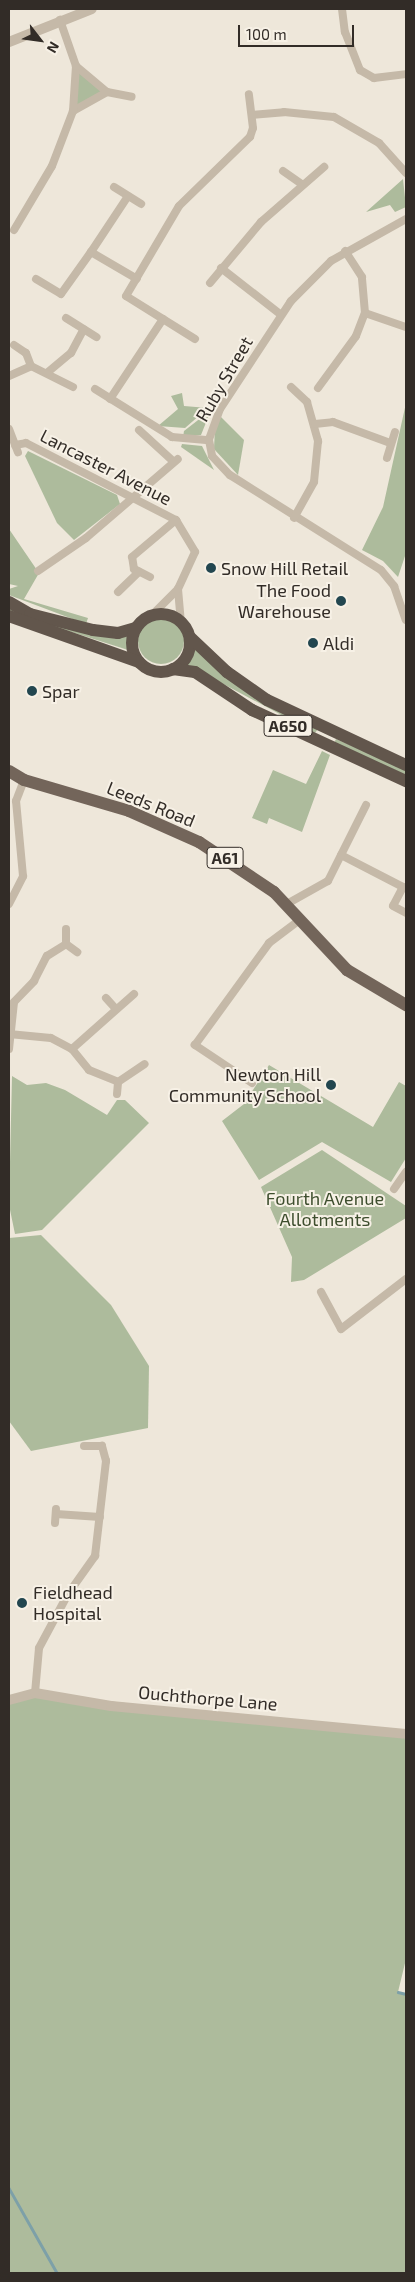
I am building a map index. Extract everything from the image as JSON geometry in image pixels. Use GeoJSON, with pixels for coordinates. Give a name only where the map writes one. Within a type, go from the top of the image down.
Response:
{"type":"FeatureCollection","features":[{"type":"Feature","properties":{"kind":"highway"},"geometry":{"type":"LineString","coordinates":[[9,602],[30,614],[93,630],[118,632],[136,628],[151,616],[170,616],[181,622],[190,637],[187,656],[173,670],[157,672],[139,662],[9,616]]}},
{"type":"Feature","properties":{"kind":"highway"},"geometry":{"type":"LineString","coordinates":[[136,628],[132,648],[139,662]]}},
{"type":"Feature","properties":{"kind":"highway","name":"A650"},"geometry":{"type":"LineString","coordinates":[[190,637],[227,672],[267,700],[406,765]]}},
{"type":"Feature","properties":{"kind":"highway","name":"A650"},"geometry":{"type":"LineString","coordinates":[[173,670],[195,672],[252,710],[406,781]]}},
{"type":"Feature","properties":{"kind":"main road","name":"Leeds Road"},"geometry":{"type":"LineString","coordinates":[[9,771],[24,780],[156,821],[240,867],[285,905],[298,921],[347,970],[406,1005]]}},
{"type":"Feature","properties":{"kind":"street"},"geometry":{"type":"LineString","coordinates":[[9,42],[60,20],[92,9]]}},
{"type":"Feature","properties":{"kind":"street"},"geometry":{"type":"LineString","coordinates":[[342,9],[344,32],[360,70],[374,78],[406,74]]}},
{"type":"Feature","properties":{"kind":"street"},"geometry":{"type":"LineString","coordinates":[[14,230],[52,166],[73,111],[76,66],[60,20]]}},
{"type":"Feature","properties":{"kind":"street"},"geometry":{"type":"LineString","coordinates":[[76,66],[107,92],[132,96]]}},
{"type":"Feature","properties":{"kind":"street"},"geometry":{"type":"LineString","coordinates":[[73,111],[107,92]]}},
{"type":"Feature","properties":{"kind":"street"},"geometry":{"type":"LineString","coordinates":[[195,338],[126,296],[179,206],[241,149],[253,128],[248,94]]}},
{"type":"Feature","properties":{"kind":"street"},"geometry":{"type":"LineString","coordinates":[[252,115],[284,112],[334,118],[378,143],[406,173]]}},
{"type":"Feature","properties":{"kind":"street"},"geometry":{"type":"LineString","coordinates":[[210,283],[261,222],[324,167]]}},
{"type":"Feature","properties":{"kind":"street"},"geometry":{"type":"LineString","coordinates":[[283,171],[303,185]]}},
{"type":"Feature","properties":{"kind":"street"},"geometry":{"type":"LineString","coordinates":[[114,187],[141,204]]}},
{"type":"Feature","properties":{"kind":"street"},"geometry":{"type":"LineString","coordinates":[[36,279],[61,294],[128,196]]}},
{"type":"Feature","properties":{"kind":"street","name":"Ruby Street"},"geometry":{"type":"LineString","coordinates":[[406,219],[345,251],[280,314],[220,409],[209,440],[222,469],[294,518],[372,563],[394,586],[406,620]]}},
{"type":"Feature","properties":{"kind":"street"},"geometry":{"type":"LineString","coordinates":[[318,388],[356,336],[364,313],[362,277],[345,251]]}},
{"type":"Feature","properties":{"kind":"street"},"geometry":{"type":"LineString","coordinates":[[91,252],[136,279]]}},
{"type":"Feature","properties":{"kind":"street"},"geometry":{"type":"LineString","coordinates":[[221,268],[280,314]]}},
{"type":"Feature","properties":{"kind":"street"},"geometry":{"type":"LineString","coordinates":[[364,313],[406,327]]}},
{"type":"Feature","properties":{"kind":"street"},"geometry":{"type":"LineString","coordinates":[[66,318],[96,337]]}},
{"type":"Feature","properties":{"kind":"street"},"geometry":{"type":"LineString","coordinates":[[110,399],[163,319]]}},
{"type":"Feature","properties":{"kind":"street"},"geometry":{"type":"LineString","coordinates":[[48,372],[71,353],[84,329]]}},
{"type":"Feature","properties":{"kind":"street"},"geometry":{"type":"LineString","coordinates":[[14,345],[26,353],[31,366]]}},
{"type":"Feature","properties":{"kind":"street"},"geometry":{"type":"LineString","coordinates":[[9,376],[31,366],[48,372],[73,387]]}},
{"type":"Feature","properties":{"kind":"street"},"geometry":{"type":"LineString","coordinates":[[291,387],[307,402],[315,424],[317,470],[294,518]]}},
{"type":"Feature","properties":{"kind":"street"},"geometry":{"type":"LineString","coordinates":[[95,390],[172,438],[209,440]]}},
{"type":"Feature","properties":{"kind":"street"},"geometry":{"type":"LineString","coordinates":[[315,424],[333,422],[390,443]]}},
{"type":"Feature","properties":{"kind":"street","name":"Lancaster Avenue"},"geometry":{"type":"LineString","coordinates":[[9,429],[16,448],[26,443],[176,520],[195,552],[178,589]]}},
{"type":"Feature","properties":{"kind":"street"},"geometry":{"type":"LineString","coordinates":[[38,571],[134,498],[176,461],[139,430]]}},
{"type":"Feature","properties":{"kind":"street"},"geometry":{"type":"LineString","coordinates":[[388,458],[390,443],[395,432]]}},
{"type":"Feature","properties":{"kind":"street"},"geometry":{"type":"LineString","coordinates":[[150,577],[138,572],[132,557],[176,520]]}},
{"type":"Feature","properties":{"kind":"street"},"geometry":{"type":"LineString","coordinates":[[118,592],[138,572]]}},
{"type":"Feature","properties":{"kind":"street"},"geometry":{"type":"LineString","coordinates":[[151,616],[178,589]]}},
{"type":"Feature","properties":{"kind":"street"},"geometry":{"type":"LineString","coordinates":[[178,589],[181,622]]}},
{"type":"Feature","properties":{"kind":"street"},"geometry":{"type":"LineString","coordinates":[[9,904],[23,876],[16,801],[24,780]]}},
{"type":"Feature","properties":{"kind":"street"},"geometry":{"type":"LineString","coordinates":[[285,905],[328,881],[366,804]]}},
{"type":"Feature","properties":{"kind":"street"},"geometry":{"type":"LineString","coordinates":[[341,855],[404,884],[393,906],[406,913]]}},
{"type":"Feature","properties":{"kind":"street"},"geometry":{"type":"LineString","coordinates":[[252,1083],[195,1045],[269,942],[298,921]]}},
{"type":"Feature","properties":{"kind":"street"},"geometry":{"type":"LineString","coordinates":[[66,929],[66,944]]}},
{"type":"Feature","properties":{"kind":"street"},"geometry":{"type":"LineString","coordinates":[[66,944],[77,952]]}},
{"type":"Feature","properties":{"kind":"street"},"geometry":{"type":"LineString","coordinates":[[9,1049],[9,1034],[14,1002],[34,981],[47,956],[66,944]]}},
{"type":"Feature","properties":{"kind":"street"},"geometry":{"type":"LineString","coordinates":[[72,1049],[115,1008],[134,994]]}},
{"type":"Feature","properties":{"kind":"street"},"geometry":{"type":"LineString","coordinates":[[106,998],[115,1008]]}},
{"type":"Feature","properties":{"kind":"street"},"geometry":{"type":"LineString","coordinates":[[9,1034],[43,1036],[72,1049],[89,1070],[118,1082]]}},
{"type":"Feature","properties":{"kind":"street"},"geometry":{"type":"LineString","coordinates":[[118,1082],[145,1064]]}},
{"type":"Feature","properties":{"kind":"street"},"geometry":{"type":"LineString","coordinates":[[117,1094],[118,1082]]}},
{"type":"Feature","properties":{"kind":"street"},"geometry":{"type":"LineString","coordinates":[[394,1189],[406,1172]]}},
{"type":"Feature","properties":{"kind":"street"},"geometry":{"type":"LineString","coordinates":[[321,1292],[341,1329],[406,1279]]}},
{"type":"Feature","properties":{"kind":"street"},"geometry":{"type":"LineString","coordinates":[[35,1693],[39,1648],[68,1594],[93,1564],[106,1461],[102,1446],[84,1446]]}},
{"type":"Feature","properties":{"kind":"street"},"geometry":{"type":"LineString","coordinates":[[55,1523],[56,1511],[100,1517]]}},
{"type":"Feature","properties":{"kind":"street","name":"Ouchthorpe Lane"},"geometry":{"type":"LineString","coordinates":[[9,1700],[35,1693],[112,1706],[406,1734]]}},
{"type":"Feature","properties":{"kind":"green space"},"geometry":{"type":"Polygon","coordinates":[[[76,66],[107,92],[73,111],[76,66]]]}},
{"type":"Feature","properties":{"kind":"green space"},"geometry":{"type":"Polygon","coordinates":[[[403,179],[406,207],[395,212],[390,205],[366,212],[403,179]]]}},
{"type":"Feature","properties":{"kind":"green space"},"geometry":{"type":"Polygon","coordinates":[[[182,393],[184,406],[208,408],[185,428],[158,426],[178,409],[171,396],[182,393]]]}},
{"type":"Feature","properties":{"kind":"green space"},"geometry":{"type":"Polygon","coordinates":[[[406,403],[406,553],[398,577],[383,561],[362,550],[383,507],[406,403]]]}},
{"type":"Feature","properties":{"kind":"green space"},"geometry":{"type":"Polygon","coordinates":[[[211,410],[201,435],[183,437],[184,431],[211,410]]]}},
{"type":"Feature","properties":{"kind":"green space"},"geometry":{"type":"Polygon","coordinates":[[[221,417],[244,440],[238,475],[214,449],[215,427],[221,417]]]}},
{"type":"Feature","properties":{"kind":"green space"},"geometry":{"type":"Polygon","coordinates":[[[182,444],[202,446],[214,470],[181,447],[182,444]]]}},
{"type":"Feature","properties":{"kind":"green space"},"geometry":{"type":"Polygon","coordinates":[[[28,451],[117,495],[120,504],[74,540],[57,523],[25,456],[28,451]]]}},
{"type":"Feature","properties":{"kind":"green space"},"geometry":{"type":"Polygon","coordinates":[[[9,529],[39,573],[24,599],[88,618],[86,624],[9,595],[9,589],[18,586],[9,584],[9,529]]]}},
{"type":"Feature","properties":{"kind":"green space"},"geometry":{"type":"Polygon","coordinates":[[[9,605],[131,635],[128,650],[9,612],[9,605]]]}},
{"type":"Feature","properties":{"kind":"green space"},"geometry":{"type":"Polygon","coordinates":[[[161,618],[174,622],[180,628],[184,641],[180,654],[174,660],[161,664],[148,660],[142,654],[138,641],[142,628],[148,622],[161,618]]]}},
{"type":"Feature","properties":{"kind":"green space"},"geometry":{"type":"Polygon","coordinates":[[[194,648],[318,729],[315,733],[186,664],[194,648]]]}},
{"type":"Feature","properties":{"kind":"green space"},"geometry":{"type":"Polygon","coordinates":[[[336,739],[406,769],[406,775],[334,743],[336,739]]]}},
{"type":"Feature","properties":{"kind":"green space"},"geometry":{"type":"Polygon","coordinates":[[[322,751],[330,755],[302,832],[269,818],[267,824],[252,818],[273,770],[306,784],[322,751]]]}},
{"type":"Feature","properties":{"kind":"green space"},"geometry":{"type":"Polygon","coordinates":[[[269,1065],[373,1127],[399,1082],[406,1086],[406,1158],[391,1182],[322,1142],[259,1180],[222,1121],[244,1104],[269,1065]]]}},
{"type":"Feature","properties":{"kind":"green space"},"geometry":{"type":"Polygon","coordinates":[[[12,1076],[27,1085],[46,1083],[65,1090],[107,1115],[117,1100],[125,1100],[149,1123],[42,1230],[15,1234],[9,1205],[12,1076]]]}},
{"type":"Feature","properties":{"kind":"green space","name":"Fourth Avenue Allotments"},"geometry":{"type":"Polygon","coordinates":[[[322,1150],[406,1206],[406,1218],[304,1280],[291,1282],[292,1257],[261,1187],[322,1150]]]}},
{"type":"Feature","properties":{"kind":"green space"},"geometry":{"type":"Polygon","coordinates":[[[41,1235],[111,1305],[149,1366],[148,1428],[31,1451],[9,1421],[9,1238],[41,1235]]]}},
{"type":"Feature","properties":{"kind":"green space"},"geometry":{"type":"Polygon","coordinates":[[[35,1693],[406,1734],[406,1959],[398,1992],[406,1994],[406,2273],[9,2273],[9,1700],[35,1693]]]}},
{"type":"Feature","properties":{"kind":"waterway"},"geometry":{"type":"LineString","coordinates":[[398,1992],[406,1994]]}},
{"type":"Feature","properties":{"kind":"waterway"},"geometry":{"type":"LineString","coordinates":[[9,2188],[57,2273]]}},
{"type":"Feature","properties":{"kind":"place","name":"Snow Hill Retail"},"geometry":{"type":"Point","coordinates":[211,568]}},
{"type":"Feature","properties":{"kind":"place","name":"The Food Warehouse"},"geometry":{"type":"Point","coordinates":[341,601]}},
{"type":"Feature","properties":{"kind":"place","name":"Aldi"},"geometry":{"type":"Point","coordinates":[313,643]}},
{"type":"Feature","properties":{"kind":"place","name":"Spar"},"geometry":{"type":"Point","coordinates":[32,691]}},
{"type":"Feature","properties":{"kind":"place","name":"Newton Hill Community School"},"geometry":{"type":"Point","coordinates":[331,1085]}},
{"type":"Feature","properties":{"kind":"place","name":"Fieldhead Hospital"},"geometry":{"type":"Point","coordinates":[22,1603]}}]}
